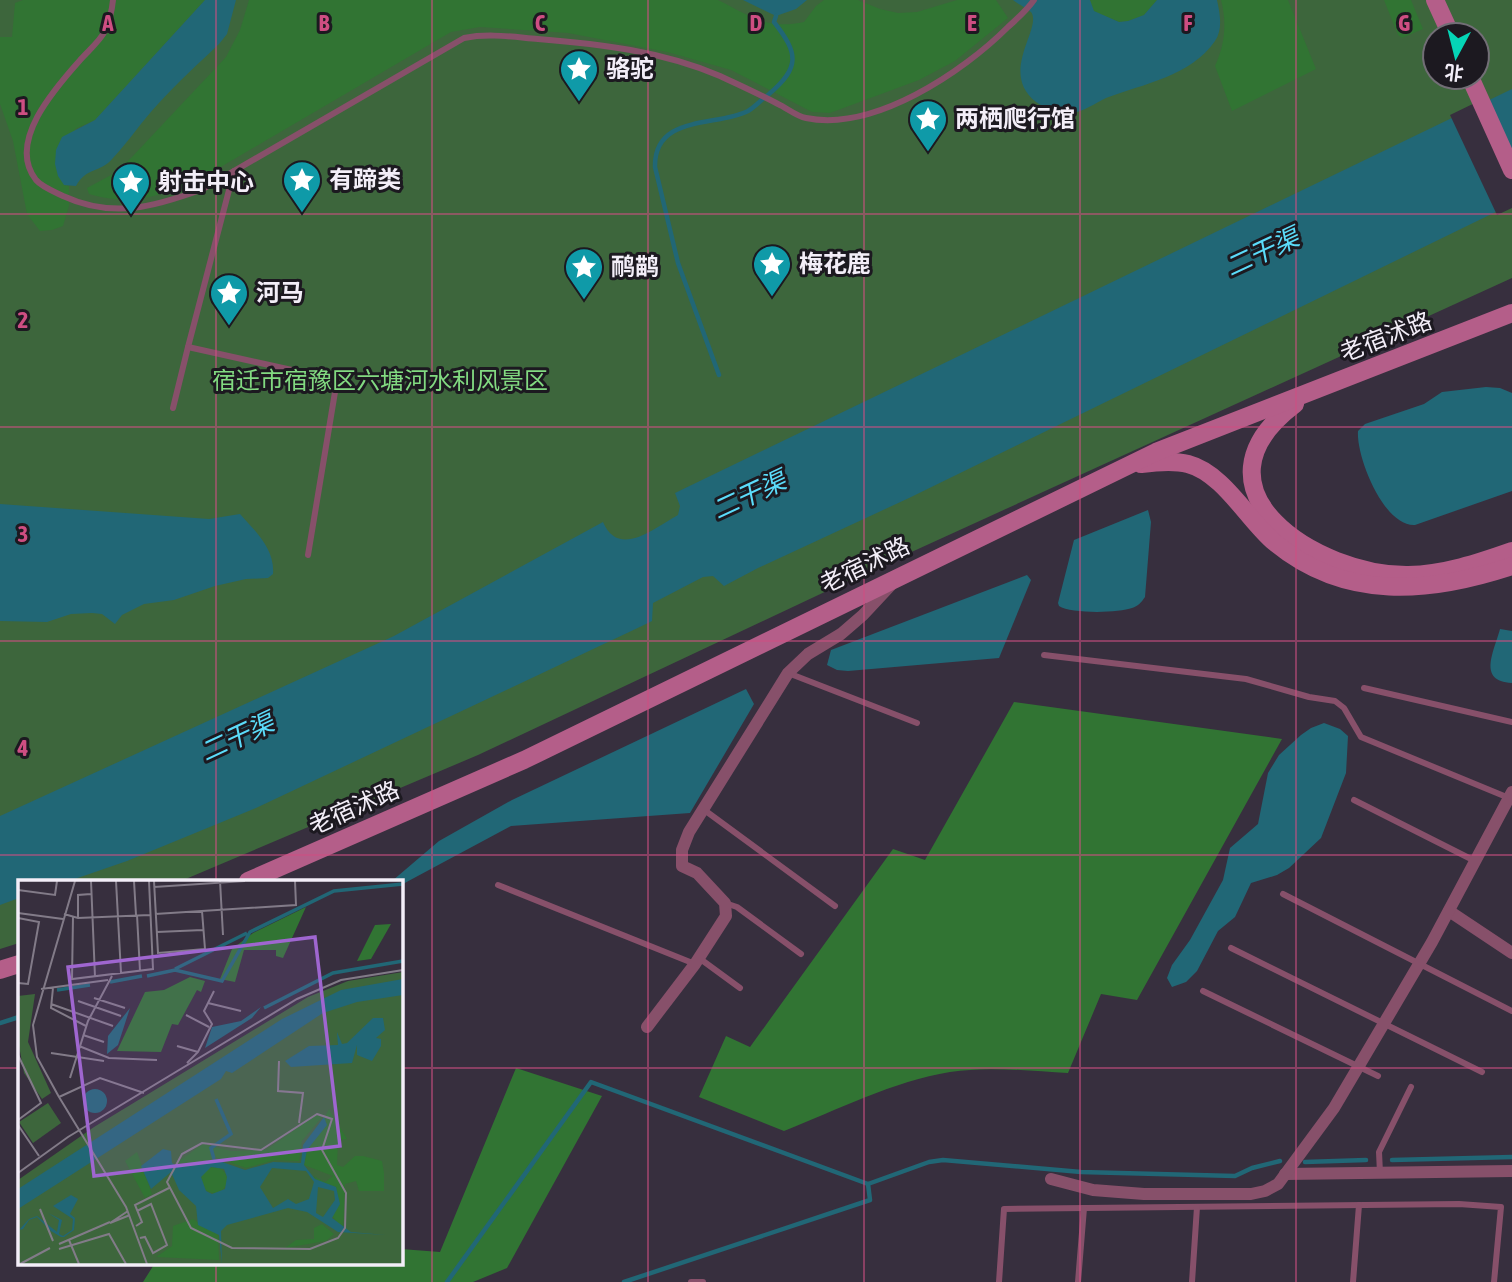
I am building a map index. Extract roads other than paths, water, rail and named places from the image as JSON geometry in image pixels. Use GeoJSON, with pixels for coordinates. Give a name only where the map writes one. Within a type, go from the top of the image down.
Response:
{"type":"FeatureCollection","features":[{"type":"Feature","properties":{"kind":"main road"},"geometry":{"type":"LineString","coordinates":[[1435,0],[1445,21]]}},
{"type":"Feature","properties":{"kind":"main road"},"geometry":{"type":"LineString","coordinates":[[1476,91],[1512,170]]}},
{"type":"Feature","properties":{"kind":"main road","name":"老宿沭路"},"geometry":{"type":"LineString","coordinates":[[250,880],[524,760],[1127,465],[1512,313]]}},
{"type":"Feature","properties":{"kind":"main road"},"geometry":{"type":"LineString","coordinates":[[1312,391],[1274,421],[1259,443],[1250,468],[1252,488],[1259,504],[1281,527],[1308,546],[1341,562],[1407,575],[1474,565],[1512,551]]}},
{"type":"Feature","properties":{"kind":"main road"},"geometry":{"type":"LineString","coordinates":[[1127,465],[1171,461],[1195,466],[1220,485],[1288,552],[1336,576],[1374,586],[1406,589],[1443,585],[1512,566]]}},
{"type":"Feature","properties":{"kind":"main road"},"geometry":{"type":"LineString","coordinates":[[0,970],[18,964]]}},
{"type":"Feature","properties":{"kind":"street"},"geometry":{"type":"LineString","coordinates":[[647,1027],[726,916],[725,903],[697,873],[682,866],[682,850],[689,832],[788,673],[808,654],[841,634],[863,615],[901,575]]}},
{"type":"Feature","properties":{"kind":"street"},"geometry":{"type":"LineString","coordinates":[[1051,1180],[1093,1190],[1144,1194],[1251,1194],[1278,1184],[1334,1108],[1449,911],[1511,795]]}},
{"type":"Feature","properties":{"kind":"street"},"geometry":{"type":"LineString","coordinates":[[1449,911],[1512,953]]}},
{"type":"Feature","properties":{"kind":"street"},"geometry":{"type":"LineString","coordinates":[[1285,1174],[1512,1171]]}},
{"type":"Feature","properties":{"kind":"lane"},"geometry":{"type":"LineString","coordinates":[[113,0],[105,33],[45,101],[31,131],[26,151],[30,168],[40,184],[81,203],[117,210],[167,202],[203,189],[464,38],[483,34],[589,43],[638,51],[683,62],[758,94],[803,117],[833,121],[875,111],[924,91],[961,69],[990,45],[1032,3]]}},
{"type":"Feature","properties":{"kind":"lane"},"geometry":{"type":"LineString","coordinates":[[173,408],[234,170]]}},
{"type":"Feature","properties":{"kind":"lane"},"geometry":{"type":"LineString","coordinates":[[188,346],[337,380],[308,555]]}},
{"type":"Feature","properties":{"kind":"lane"},"geometry":{"type":"LineString","coordinates":[[1044,655],[1246,679],[1309,697],[1335,701],[1344,708],[1361,737],[1511,795]]}},
{"type":"Feature","properties":{"kind":"lane"},"geometry":{"type":"LineString","coordinates":[[788,673],[917,723]]}},
{"type":"Feature","properties":{"kind":"lane"},"geometry":{"type":"LineString","coordinates":[[1364,688],[1512,722]]}},
{"type":"Feature","properties":{"kind":"lane"},"geometry":{"type":"LineString","coordinates":[[1354,800],[1476,862]]}},
{"type":"Feature","properties":{"kind":"lane"},"geometry":{"type":"LineString","coordinates":[[703,809],[835,906]]}},
{"type":"Feature","properties":{"kind":"lane"},"geometry":{"type":"LineString","coordinates":[[498,886],[696,961],[740,988]]}},
{"type":"Feature","properties":{"kind":"lane"},"geometry":{"type":"LineString","coordinates":[[1283,894],[1512,1011]]}},
{"type":"Feature","properties":{"kind":"lane"},"geometry":{"type":"LineString","coordinates":[[725,903],[737,907],[801,954]]}},
{"type":"Feature","properties":{"kind":"lane"},"geometry":{"type":"LineString","coordinates":[[1231,948],[1482,1072]]}},
{"type":"Feature","properties":{"kind":"lane"},"geometry":{"type":"LineString","coordinates":[[1203,991],[1378,1076]]}},
{"type":"Feature","properties":{"kind":"lane"},"geometry":{"type":"LineString","coordinates":[[1380,1173],[1379,1152],[1411,1087]]}},
{"type":"Feature","properties":{"kind":"lane"},"geometry":{"type":"LineString","coordinates":[[999,1282],[1004,1209],[1459,1204],[1501,1207],[1494,1282]]}},
{"type":"Feature","properties":{"kind":"lane"},"geometry":{"type":"LineString","coordinates":[[1353,1282],[1359,1205]]}},
{"type":"Feature","properties":{"kind":"lane"},"geometry":{"type":"LineString","coordinates":[[1192,1282],[1197,1207]]}},
{"type":"Feature","properties":{"kind":"lane"},"geometry":{"type":"LineString","coordinates":[[1079,1282],[1084,1208]]}},
{"type":"Feature","properties":{"kind":"lane"},"geometry":{"type":"LineString","coordinates":[[691,1282],[703,1282]]}},
{"type":"Feature","properties":{"kind":"water"},"geometry":{"type":"Polygon","coordinates":[[[205,0],[236,0],[227,34],[158,104],[108,163],[84,176],[76,186],[64,185],[55,164],[56,150],[62,137],[95,120],[205,0]]]}},
{"type":"Feature","properties":{"kind":"water"},"geometry":{"type":"Polygon","coordinates":[[[743,0],[807,0],[796,9],[776,16],[743,0]]]}},
{"type":"Feature","properties":{"kind":"water"},"geometry":{"type":"Polygon","coordinates":[[[1013,0],[1090,0],[1094,11],[1119,22],[1144,15],[1157,0],[1217,0],[1220,26],[1218,36],[1205,53],[1180,71],[1106,98],[1080,111],[1068,113],[1039,104],[1025,90],[1021,65],[1033,19],[1031,12],[1013,0]]]}},
{"type":"Feature","properties":{"kind":"water","name":"二干渠"},"geometry":{"type":"Polygon","coordinates":[[[1512,89],[1512,204],[724,586],[713,576],[703,577],[653,603],[652,621],[256,808],[127,861],[72,880],[18,880],[18,898],[0,905],[0,816],[394,636],[603,522],[610,533],[618,538],[627,539],[648,533],[678,515],[680,506],[675,493],[1512,89]]]}},
{"type":"Feature","properties":{"kind":"water"},"geometry":{"type":"Polygon","coordinates":[[[1500,388],[1512,393],[1512,491],[1415,525],[1404,523],[1393,515],[1374,489],[1362,457],[1358,431],[1365,424],[1424,404],[1442,392],[1500,388]]]}},
{"type":"Feature","properties":{"kind":"water"},"geometry":{"type":"Polygon","coordinates":[[[0,504],[209,519],[240,514],[268,549],[273,574],[268,578],[246,579],[215,586],[174,600],[144,604],[122,615],[115,624],[102,614],[92,613],[71,614],[47,622],[0,621],[0,504]]]}},
{"type":"Feature","properties":{"kind":"water"},"geometry":{"type":"Polygon","coordinates":[[[1148,510],[1151,522],[1145,597],[1141,603],[1126,610],[1106,612],[1065,609],[1059,606],[1074,540],[1148,510]]]}},
{"type":"Feature","properties":{"kind":"water"},"geometry":{"type":"Polygon","coordinates":[[[1027,575],[1031,580],[999,658],[848,671],[827,665],[831,650],[1027,575]]]}},
{"type":"Feature","properties":{"kind":"water"},"geometry":{"type":"Polygon","coordinates":[[[1500,629],[1512,631],[1512,683],[1501,681],[1491,671],[1492,656],[1500,629]]]}},
{"type":"Feature","properties":{"kind":"water"},"geometry":{"type":"Polygon","coordinates":[[[746,689],[754,704],[690,813],[511,826],[402,884],[402,880],[393,880],[439,841],[512,800],[746,689]]]}},
{"type":"Feature","properties":{"kind":"water"},"geometry":{"type":"Polygon","coordinates":[[[1324,723],[1340,729],[1348,736],[1346,773],[1321,838],[1289,868],[1277,875],[1251,883],[1235,917],[1218,931],[1197,971],[1186,982],[1172,987],[1167,978],[1172,965],[1190,940],[1223,880],[1230,848],[1258,824],[1268,773],[1279,755],[1301,735],[1324,723]]]}},
{"type":"Feature","properties":{"kind":"waterway"},"geometry":{"type":"LineString","coordinates":[[719,375],[678,263],[655,167],[657,150],[665,138],[676,130],[748,111],[787,76],[791,68],[791,51],[774,22],[776,16]]}},
{"type":"Feature","properties":{"kind":"waterway"},"geometry":{"type":"LineString","coordinates":[[0,1023],[18,1017]]}},
{"type":"Feature","properties":{"kind":"waterway"},"geometry":{"type":"LineString","coordinates":[[447,1282],[591,1082],[868,1184],[929,1162],[943,1160],[1081,1172],[1235,1176],[1252,1168],[1280,1161]]}},
{"type":"Feature","properties":{"kind":"waterway"},"geometry":{"type":"LineString","coordinates":[[1392,1160],[1512,1157]]}},
{"type":"Feature","properties":{"kind":"waterway"},"geometry":{"type":"LineString","coordinates":[[1305,1162],[1366,1160]]}},
{"type":"Feature","properties":{"kind":"waterway"},"geometry":{"type":"LineString","coordinates":[[624,1282],[870,1200],[868,1184]]}},
{"type":"Feature","properties":{"kind":"place","name":"骆驼"},"geometry":{"type":"Point","coordinates":[579,103]}},
{"type":"Feature","properties":{"kind":"place","name":"两栖爬行馆"},"geometry":{"type":"Point","coordinates":[928,153]}},
{"type":"Feature","properties":{"kind":"place","name":"有蹄类"},"geometry":{"type":"Point","coordinates":[302,214]}},
{"type":"Feature","properties":{"kind":"place","name":"射击中心"},"geometry":{"type":"Point","coordinates":[131,216]}},
{"type":"Feature","properties":{"kind":"place","name":"梅花鹿"},"geometry":{"type":"Point","coordinates":[772,298]}},
{"type":"Feature","properties":{"kind":"place","name":"鸸鹋"},"geometry":{"type":"Point","coordinates":[584,301]}},
{"type":"Feature","properties":{"kind":"place","name":"河马"},"geometry":{"type":"Point","coordinates":[229,327]}},
{"type":"Feature","properties":{"kind":"park label","name":"宿迁市宿豫区六塘河水利风景区"},"geometry":{"type":"Point","coordinates":[380,381]}}]}
